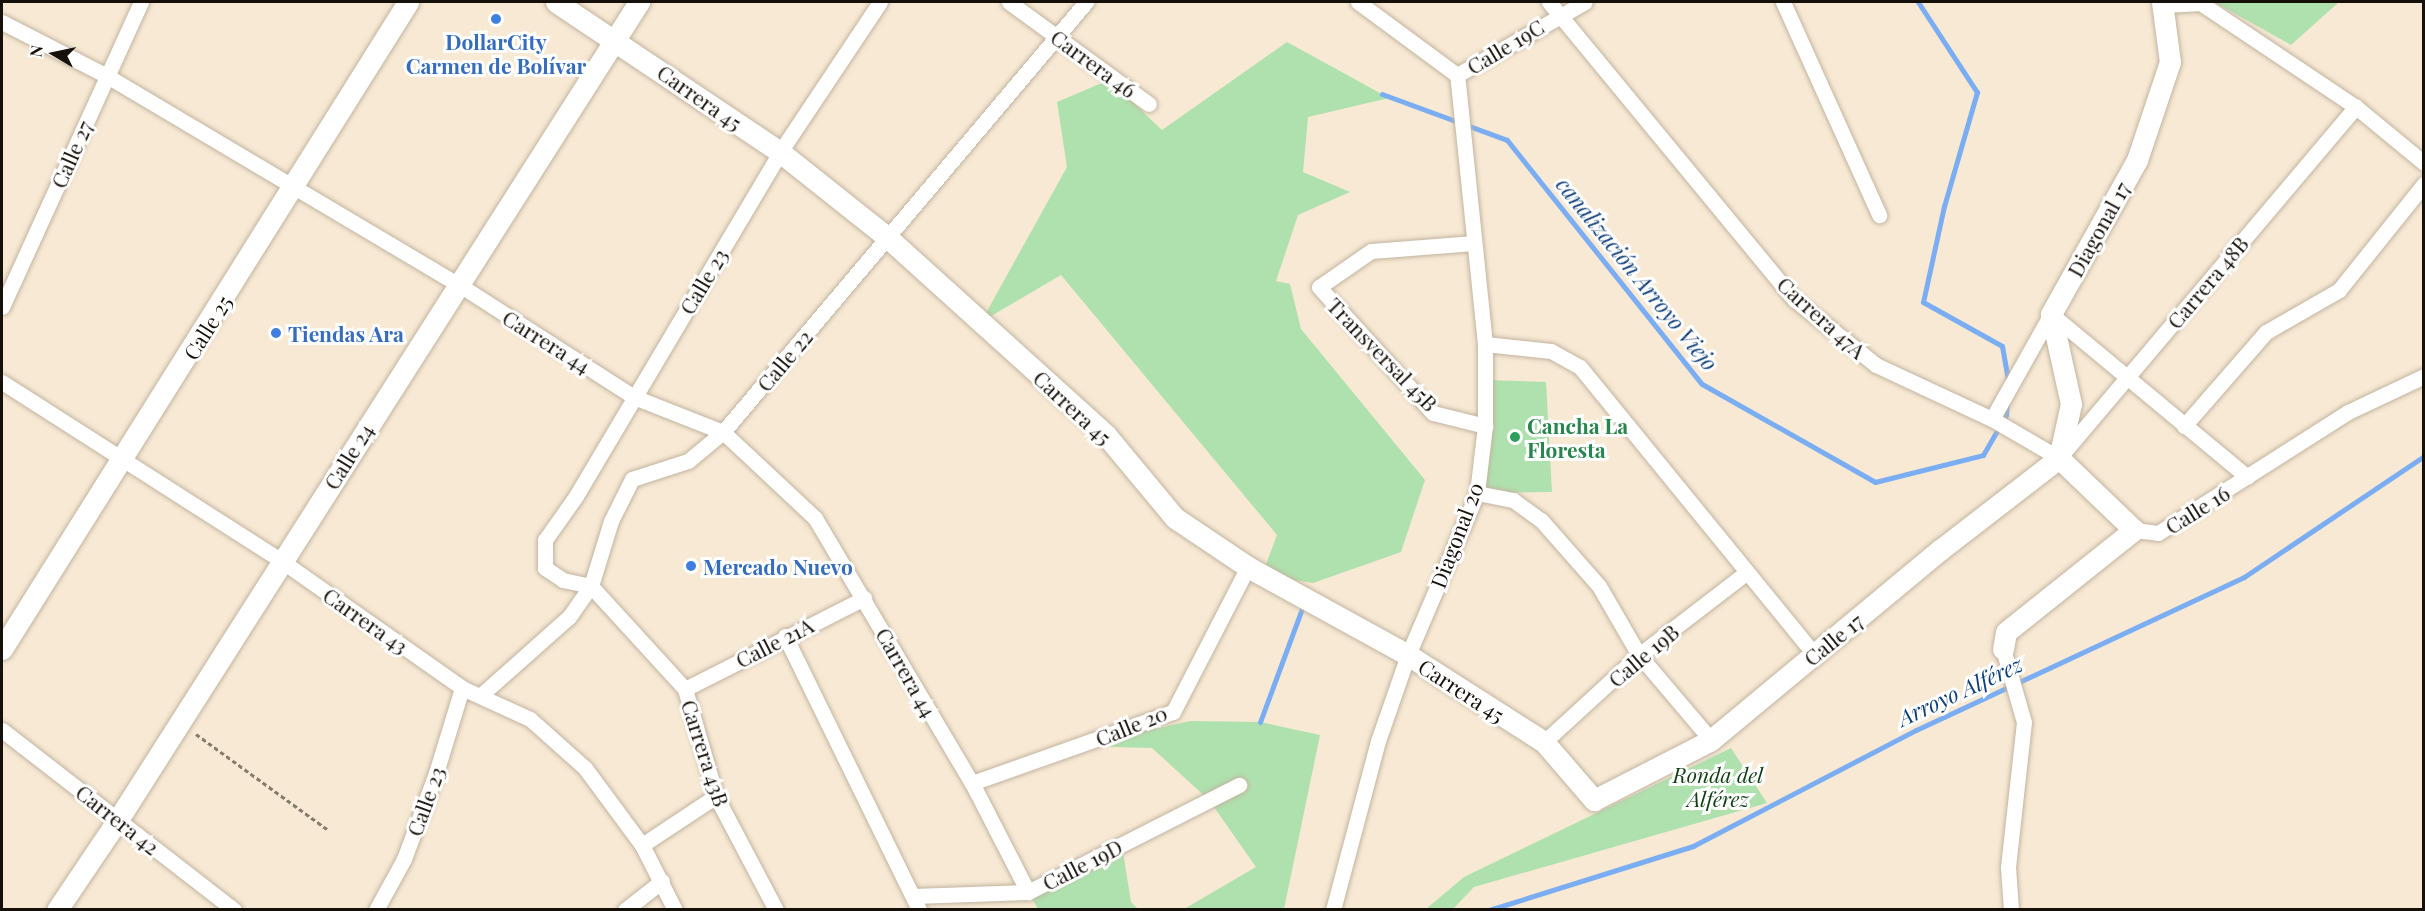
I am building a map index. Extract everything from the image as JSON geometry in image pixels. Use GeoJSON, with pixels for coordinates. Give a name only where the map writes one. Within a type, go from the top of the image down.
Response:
{"type":"FeatureCollection","features":[{"type":"Feature","properties":{"kind":"street","name":"Calle 27"},"geometry":{"type":"LineString","coordinates":[[2,307],[141,2]]}},
{"type":"Feature","properties":{"kind":"street","name":"Calle 25"},"geometry":{"type":"LineString","coordinates":[[2,649],[294,188],[408,2]]}},
{"type":"Feature","properties":{"kind":"street","name":"Carrera 45"},"geometry":{"type":"LineString","coordinates":[[555,2],[615,38],[780,152],[887,237],[1106,435],[1175,518],[1248,567],[1408,655],[1544,742],[1594,800]]}},
{"type":"Feature","properties":{"kind":"street","name":"Calle 24"},"geometry":{"type":"LineString","coordinates":[[57,909],[180,723],[639,2]]}},
{"type":"Feature","properties":{"kind":"street","name":"Calle 23"},"geometry":{"type":"LineString","coordinates":[[591,586],[563,580],[545,568],[545,540],[576,496],[780,152],[880,2]]}},
{"type":"Feature","properties":{"kind":"street","name":"Carrera 46"},"geometry":{"type":"LineString","coordinates":[[1009,2],[1149,104]]}},
{"type":"Feature","properties":{"kind":"street","name":"Calle 22"},"geometry":{"type":"LineString","coordinates":[[482,695],[568,617],[591,586],[611,520],[632,478],[688,461],[723,432],[1055,34],[1086,2]]}},
{"type":"Feature","properties":{"kind":"street"},"geometry":{"type":"LineString","coordinates":[[1358,2],[1457,75]]}},
{"type":"Feature","properties":{"kind":"street","name":"Calle 19C"},"geometry":{"type":"LineString","coordinates":[[1457,75],[1554,8],[1585,2]]}},
{"type":"Feature","properties":{"kind":"street"},"geometry":{"type":"LineString","coordinates":[[1783,2],[1879,215]]}},
{"type":"Feature","properties":{"kind":"street"},"geometry":{"type":"LineString","coordinates":[[2163,3],[2200,2],[2356,106],[2424,163]]}},
{"type":"Feature","properties":{"kind":"street","name":"Diagonal 17"},"geometry":{"type":"LineString","coordinates":[[2051,315],[2137,160],[2170,63],[2163,3]]}},
{"type":"Feature","properties":{"kind":"street","name":"Carrera 47A"},"geometry":{"type":"LineString","coordinates":[[1554,8],[1795,300],[1876,365],[1992,419],[2059,458],[2134,530]]}},
{"type":"Feature","properties":{"kind":"street","name":"Carrera 44"},"geometry":{"type":"LineString","coordinates":[[2,22],[107,76],[458,284],[634,397],[723,432],[815,518],[972,783],[1028,892]]}},
{"type":"Feature","properties":{"kind":"street","name":"Diagonal 20"},"geometry":{"type":"LineString","coordinates":[[1333,909],[1378,741],[1408,655],[1477,493],[1485,426],[1485,345],[1457,75]]}},
{"type":"Feature","properties":{"kind":"street","name":"Carrera 48B"},"geometry":{"type":"LineString","coordinates":[[2059,458],[2356,106]]}},
{"type":"Feature","properties":{"kind":"street"},"geometry":{"type":"LineString","coordinates":[[2184,426],[2266,332],[2338,290],[2424,184]]}},
{"type":"Feature","properties":{"kind":"street","name":"Transversal 45B"},"geometry":{"type":"LineString","coordinates":[[1474,243],[1371,251],[1318,287],[1433,413],[1485,426]]}},
{"type":"Feature","properties":{"kind":"street"},"geometry":{"type":"LineString","coordinates":[[2051,315],[2247,477]]}},
{"type":"Feature","properties":{"kind":"street"},"geometry":{"type":"LineString","coordinates":[[1992,419],[2051,315]]}},
{"type":"Feature","properties":{"kind":"street"},"geometry":{"type":"LineString","coordinates":[[2051,315],[2071,404],[2059,458]]}},
{"type":"Feature","properties":{"kind":"street"},"geometry":{"type":"LineString","coordinates":[[1485,345],[1551,351],[1580,367],[1814,654]]}},
{"type":"Feature","properties":{"kind":"street","name":"Calle 16"},"geometry":{"type":"LineString","coordinates":[[2003,649],[2006,632],[2134,530],[2158,533],[2348,412],[2424,376]]}},
{"type":"Feature","properties":{"kind":"street","name":"Carrera 43"},"geometry":{"type":"LineString","coordinates":[[2,382],[122,462],[283,562],[462,688],[482,695],[530,719],[585,768],[642,844],[675,909]]}},
{"type":"Feature","properties":{"kind":"street","name":"Calle 17"},"geometry":{"type":"LineString","coordinates":[[1594,800],[1711,740],[1814,654],[2059,458]]}},
{"type":"Feature","properties":{"kind":"street"},"geometry":{"type":"LineString","coordinates":[[1477,493],[1513,500],[1541,520],[1599,586],[1639,655],[1711,740]]}},
{"type":"Feature","properties":{"kind":"street","name":"Calle 20"},"geometry":{"type":"LineString","coordinates":[[972,783],[1173,712],[1248,567]]}},
{"type":"Feature","properties":{"kind":"street","name":"Calle 19B"},"geometry":{"type":"LineString","coordinates":[[1544,742],[1639,655],[1746,573]]}},
{"type":"Feature","properties":{"kind":"street","name":"Carrera 43B"},"geometry":{"type":"LineString","coordinates":[[591,586],[685,689],[716,796],[776,909]]}},
{"type":"Feature","properties":{"kind":"street","name":"Calle 21A"},"geometry":{"type":"LineString","coordinates":[[685,689],[785,636],[864,598]]}},
{"type":"Feature","properties":{"kind":"street"},"geometry":{"type":"LineString","coordinates":[[785,636],[916,902]]}},
{"type":"Feature","properties":{"kind":"street"},"geometry":{"type":"LineString","coordinates":[[2003,649],[2024,722],[2008,867],[2011,909]]}},
{"type":"Feature","properties":{"kind":"street","name":"Calle 23"},"geometry":{"type":"LineString","coordinates":[[376,909],[404,859],[436,773],[462,688]]}},
{"type":"Feature","properties":{"kind":"street","name":"Carrera 42"},"geometry":{"type":"LineString","coordinates":[[2,730],[234,909]]}},
{"type":"Feature","properties":{"kind":"street","name":"Calle 19D"},"geometry":{"type":"LineString","coordinates":[[916,902],[1028,892],[1239,785]]}},
{"type":"Feature","properties":{"kind":"street"},"geometry":{"type":"LineString","coordinates":[[642,844],[716,796]]}},
{"type":"Feature","properties":{"kind":"street"},"geometry":{"type":"LineString","coordinates":[[625,909],[662,881]]}},
{"type":"Feature","properties":{"kind":"path"},"geometry":{"type":"LineString","coordinates":[[180,723],[328,830]]}},
{"type":"Feature","properties":{"kind":"green space"},"geometry":{"type":"Polygon","coordinates":[[[2214,2],[2339,2],[2291,45],[2214,2]]]}},
{"type":"Feature","properties":{"kind":"green space"},"geometry":{"type":"Polygon","coordinates":[[[1287,42],[1389,98],[1308,117],[1303,172],[1350,192],[1298,215],[1276,281],[1290,284],[1301,329],[1425,480],[1401,552],[1313,583],[1262,575],[1277,535],[1061,275],[981,322],[1067,167],[1057,102],[1109,80],[1162,130],[1287,42]]]}},
{"type":"Feature","properties":{"kind":"green space","name":"Cancha La Floresta"},"geometry":{"type":"Polygon","coordinates":[[[1485,380],[1546,382],[1552,492],[1477,493],[1485,380]]]}},
{"type":"Feature","properties":{"kind":"green space"},"geometry":{"type":"Polygon","coordinates":[[[1190,721],[1260,722],[1320,735],[1284,909],[1184,909],[1256,867],[1209,800],[1152,748],[1077,746],[1190,721]]]}},
{"type":"Feature","properties":{"kind":"green space","name":"Ronda del Alférez"},"geometry":{"type":"Polygon","coordinates":[[[1731,748],[1767,803],[1474,887],[1453,909],[1426,909],[1464,877],[1731,748]]]}},
{"type":"Feature","properties":{"kind":"green space"},"geometry":{"type":"Polygon","coordinates":[[[1123,852],[1131,902],[1138,909],[1038,909],[1028,892],[1123,852]]]}},
{"type":"Feature","properties":{"kind":"waterway","name":"canalización Arroyo Viejo"},"geometry":{"type":"LineString","coordinates":[[1918,2],[1977,92],[1944,206],[1923,302],[2002,346],[2008,381]]}},
{"type":"Feature","properties":{"kind":"waterway","name":"canalización Arroyo Viejo"},"geometry":{"type":"LineString","coordinates":[[1382,94],[1507,140],[1702,384],[1875,482],[1983,455],[2006,415],[2007,402]]}},
{"type":"Feature","properties":{"kind":"waterway","name":"Arroyo Alférez"},"geometry":{"type":"LineString","coordinates":[[1489,910],[1693,846],[1916,730],[2244,577],[2424,456]]}},
{"type":"Feature","properties":{"kind":"waterway"},"geometry":{"type":"LineString","coordinates":[[1260,722],[1304,603]]}},
{"type":"Feature","properties":{"kind":"place","name":"DollarCity Carmen de Bolívar"},"geometry":{"type":"Point","coordinates":[496,19]}},
{"type":"Feature","properties":{"kind":"place","name":"Tiendas Ara"},"geometry":{"type":"Point","coordinates":[276,333]}},
{"type":"Feature","properties":{"kind":"place","name":"Cancha La Floresta"},"geometry":{"type":"Point","coordinates":[1515,437]}},
{"type":"Feature","properties":{"kind":"place","name":"Mercado Nuevo"},"geometry":{"type":"Point","coordinates":[691,566]}}]}
